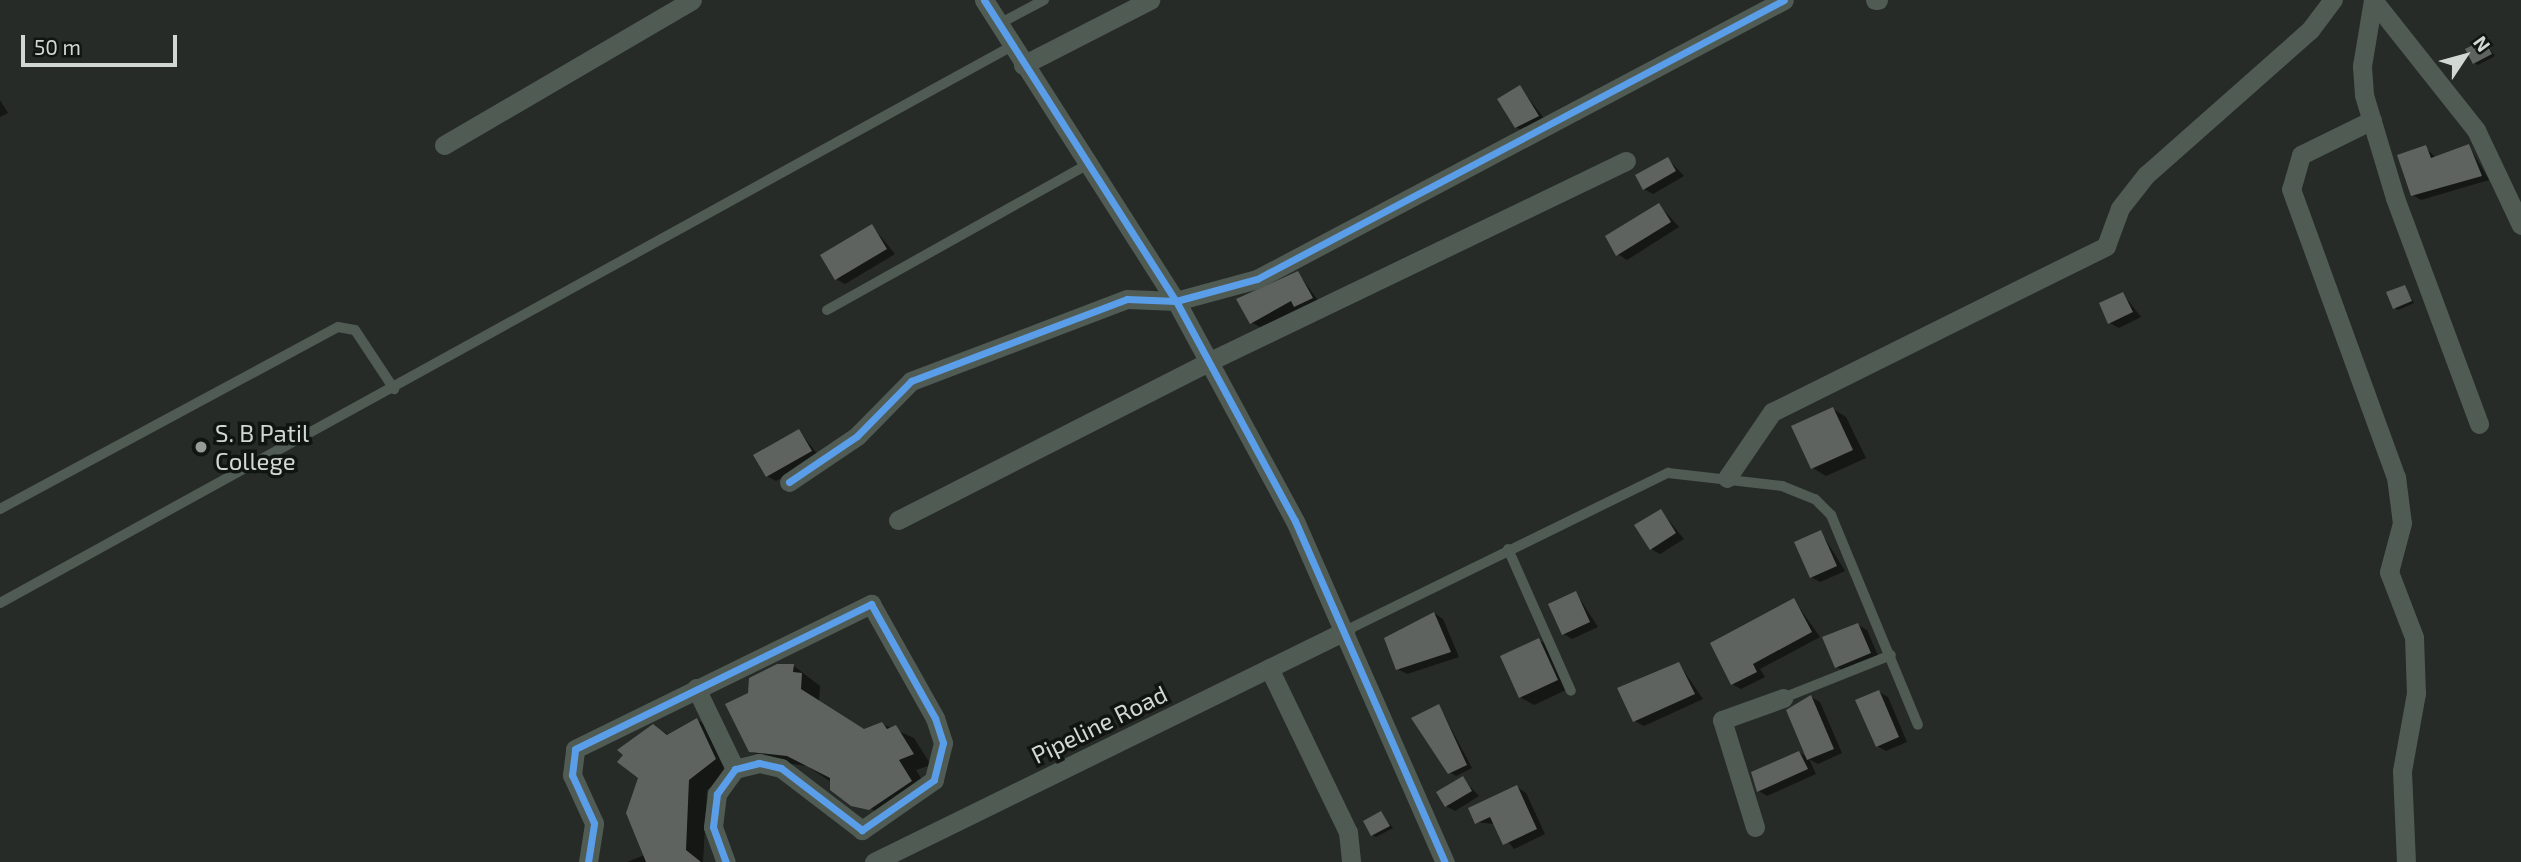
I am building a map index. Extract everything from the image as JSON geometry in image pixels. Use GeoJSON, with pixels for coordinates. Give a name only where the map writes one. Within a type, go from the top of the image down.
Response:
{"type":"FeatureCollection","features":[{"type":"Feature","properties":{"kind":"street"},"geometry":{"type":"LineString","coordinates":[[444,145],[692,0]]}},
{"type":"Feature","properties":{"kind":"street"},"geometry":{"type":"LineString","coordinates":[[984,0],[1085,166],[1176,301],[1206,363],[1295,521],[1445,862]]}},
{"type":"Feature","properties":{"kind":"street"},"geometry":{"type":"LineString","coordinates":[[1023,65],[1150,0]]}},
{"type":"Feature","properties":{"kind":"street"},"geometry":{"type":"LineString","coordinates":[[789,482],[857,436],[911,381],[1127,299],[1176,301],[1256,279],[1784,0]]}},
{"type":"Feature","properties":{"kind":"street"},"geometry":{"type":"LineString","coordinates":[[1727,478],[1772,412],[2106,246],[2120,208],[2146,175],[2310,30],[2333,0]]}},
{"type":"Feature","properties":{"kind":"street"},"geometry":{"type":"LineString","coordinates":[[2373,0],[2362,66],[2372,120],[2479,424]]}},
{"type":"Feature","properties":{"kind":"street"},"geometry":{"type":"LineString","coordinates":[[2373,0],[2476,130],[2521,225]]}},
{"type":"Feature","properties":{"kind":"street"},"geometry":{"type":"LineString","coordinates":[[2372,120],[2301,155],[2291,189],[2396,477],[2402,523],[2389,572],[2414,636],[2416,693],[2402,771],[2406,862]]}},
{"type":"Feature","properties":{"kind":"street"},"geometry":{"type":"LineString","coordinates":[[898,520],[1206,363],[1626,161]]}},
{"type":"Feature","properties":{"kind":"street"},"geometry":{"type":"LineString","coordinates":[[588,862],[594,823],[572,775],[575,749],[872,604],[943,743],[926,791],[862,830],[781,768],[759,763],[735,769],[717,794],[713,827],[726,862]]}},
{"type":"Feature","properties":{"kind":"street","name":"Pipeline Road"},"geometry":{"type":"LineString","coordinates":[[874,862],[1345,631]]}},
{"type":"Feature","properties":{"kind":"street"},"geometry":{"type":"LineString","coordinates":[[1269,668],[1348,832],[1351,862]]}},
{"type":"Feature","properties":{"kind":"street"},"geometry":{"type":"LineString","coordinates":[[696,688],[735,769]]}},
{"type":"Feature","properties":{"kind":"street"},"geometry":{"type":"LineString","coordinates":[[1755,827],[1722,720],[1783,698]]}},
{"type":"Feature","properties":{"kind":"lane"},"geometry":{"type":"LineString","coordinates":[[999,24],[1044,0]]}},
{"type":"Feature","properties":{"kind":"lane"},"geometry":{"type":"LineString","coordinates":[[0,603],[394,389],[1012,46]]}},
{"type":"Feature","properties":{"kind":"lane"},"geometry":{"type":"LineString","coordinates":[[827,310],[1085,166]]}},
{"type":"Feature","properties":{"kind":"lane"},"geometry":{"type":"LineString","coordinates":[[0,509],[338,327],[355,330],[394,389]]}},
{"type":"Feature","properties":{"kind":"lane"},"geometry":{"type":"LineString","coordinates":[[1345,631],[1668,473],[1783,486],[1831,515],[1918,725]]}},
{"type":"Feature","properties":{"kind":"lane"},"geometry":{"type":"LineString","coordinates":[[1508,549],[1571,691]]}},
{"type":"Feature","properties":{"kind":"lane"},"geometry":{"type":"LineString","coordinates":[[1783,698],[1891,655]]}},
{"type":"Feature","properties":{"kind":"building"},"geometry":{"type":"Polygon","coordinates":[[[2484,39],[2492,54],[2473,64],[2465,49],[2484,39]]]}},
{"type":"Feature","properties":{"kind":"building"},"geometry":{"type":"Polygon","coordinates":[[[1520,85],[1539,116],[1515,128],[1497,99],[1520,85]]]}},
{"type":"Feature","properties":{"kind":"building"},"geometry":{"type":"Polygon","coordinates":[[[2469,144],[2482,176],[2411,196],[2397,155],[2426,145],[2431,158],[2469,144]]]}},
{"type":"Feature","properties":{"kind":"building"},"geometry":{"type":"Polygon","coordinates":[[[1668,157],[1676,171],[1643,190],[1635,175],[1668,157]]]}},
{"type":"Feature","properties":{"kind":"building"},"geometry":{"type":"Polygon","coordinates":[[[1659,203],[1671,222],[1616,256],[1605,236],[1659,203]]]}},
{"type":"Feature","properties":{"kind":"building"},"geometry":{"type":"Polygon","coordinates":[[[872,224],[887,249],[835,280],[820,255],[872,224]]]}},
{"type":"Feature","properties":{"kind":"building"},"geometry":{"type":"Polygon","coordinates":[[[1298,271],[1313,298],[1294,307],[1291,301],[1250,324],[1236,299],[1298,271]]]}},
{"type":"Feature","properties":{"kind":"building"},"geometry":{"type":"Polygon","coordinates":[[[2405,285],[2412,301],[2393,309],[2386,292],[2405,285]]]}},
{"type":"Feature","properties":{"kind":"building"},"geometry":{"type":"Polygon","coordinates":[[[2123,292],[2133,312],[2108,324],[2099,303],[2123,292]]]}},
{"type":"Feature","properties":{"kind":"building"},"geometry":{"type":"Polygon","coordinates":[[[1833,407],[1853,450],[1811,469],[1791,426],[1833,407]]]}},
{"type":"Feature","properties":{"kind":"building"},"geometry":{"type":"Polygon","coordinates":[[[799,429],[812,451],[766,477],[753,455],[799,429]]]}},
{"type":"Feature","properties":{"kind":"building"},"geometry":{"type":"Polygon","coordinates":[[[1661,509],[1676,533],[1650,550],[1634,525],[1661,509]]]}},
{"type":"Feature","properties":{"kind":"building"},"geometry":{"type":"Polygon","coordinates":[[[1821,530],[1837,566],[1810,578],[1794,542],[1821,530]]]}},
{"type":"Feature","properties":{"kind":"building"},"geometry":{"type":"Polygon","coordinates":[[[1576,591],[1590,622],[1562,635],[1548,604],[1576,591]]]}},
{"type":"Feature","properties":{"kind":"building"},"geometry":{"type":"Polygon","coordinates":[[[1794,598],[1812,632],[1753,664],[1757,672],[1731,685],[1710,643],[1794,598]]]}},
{"type":"Feature","properties":{"kind":"building"},"geometry":{"type":"Polygon","coordinates":[[[1434,612],[1451,652],[1396,670],[1384,638],[1434,612]]]}},
{"type":"Feature","properties":{"kind":"building"},"geometry":{"type":"Polygon","coordinates":[[[1858,623],[1871,653],[1835,668],[1822,637],[1858,623]]]}},
{"type":"Feature","properties":{"kind":"building"},"geometry":{"type":"Polygon","coordinates":[[[1539,638],[1558,680],[1519,698],[1500,656],[1539,638]]]}},
{"type":"Feature","properties":{"kind":"building"},"geometry":{"type":"Polygon","coordinates":[[[1679,662],[1695,694],[1633,722],[1617,688],[1679,662]]]}},
{"type":"Feature","properties":{"kind":"building"},"geometry":{"type":"Polygon","coordinates":[[[777,664],[794,664],[793,672],[802,673],[801,689],[864,729],[882,722],[887,729],[896,725],[914,754],[899,760],[912,781],[869,810],[851,806],[830,790],[830,778],[787,756],[749,752],[725,704],[748,693],[749,678],[777,664]]]}},
{"type":"Feature","properties":{"kind":"building"},"geometry":{"type":"Polygon","coordinates":[[[1879,690],[1899,737],[1876,747],[1855,700],[1879,690]]]}},
{"type":"Feature","properties":{"kind":"building"},"geometry":{"type":"Polygon","coordinates":[[[1811,695],[1834,749],[1807,760],[1786,710],[1811,695]]]}},
{"type":"Feature","properties":{"kind":"building"},"geometry":{"type":"Polygon","coordinates":[[[1439,704],[1467,765],[1448,774],[1411,718],[1439,704]]]}},
{"type":"Feature","properties":{"kind":"building"},"geometry":{"type":"Polygon","coordinates":[[[697,718],[716,759],[689,780],[686,850],[701,862],[646,862],[626,813],[638,778],[617,762],[623,755],[617,750],[653,724],[667,735],[697,718]]]}},
{"type":"Feature","properties":{"kind":"building"},"geometry":{"type":"Polygon","coordinates":[[[1799,751],[1808,769],[1757,792],[1751,772],[1799,751]]]}},
{"type":"Feature","properties":{"kind":"building"},"geometry":{"type":"Polygon","coordinates":[[[1463,776],[1472,791],[1445,807],[1436,792],[1463,776]]]}},
{"type":"Feature","properties":{"kind":"building"},"geometry":{"type":"Polygon","coordinates":[[[1517,785],[1537,829],[1503,845],[1490,817],[1475,824],[1468,808],[1517,785]]]}},
{"type":"Feature","properties":{"kind":"building"},"geometry":{"type":"Polygon","coordinates":[[[1381,811],[1390,826],[1371,836],[1363,821],[1381,811]]]}},
{"type":"Feature","properties":{"kind":"cycle path"},"geometry":{"type":"LineString","coordinates":[[984,0],[1176,301],[1295,521],[1445,862]]}},
{"type":"Feature","properties":{"kind":"cycle path"},"geometry":{"type":"LineString","coordinates":[[789,482],[857,436],[911,381],[1127,299],[1176,301],[1257,279],[1784,0]]}},
{"type":"Feature","properties":{"kind":"cycle path"},"geometry":{"type":"LineString","coordinates":[[588,862],[594,823],[572,775],[575,749],[871,604],[935,718],[943,743],[934,780],[862,830],[781,768],[759,763],[735,769],[717,794],[713,827],[726,862]]}},
{"type":"Feature","properties":{"kind":"place","name":"S. B Patil College"},"geometry":{"type":"Point","coordinates":[201,447]}}]}
